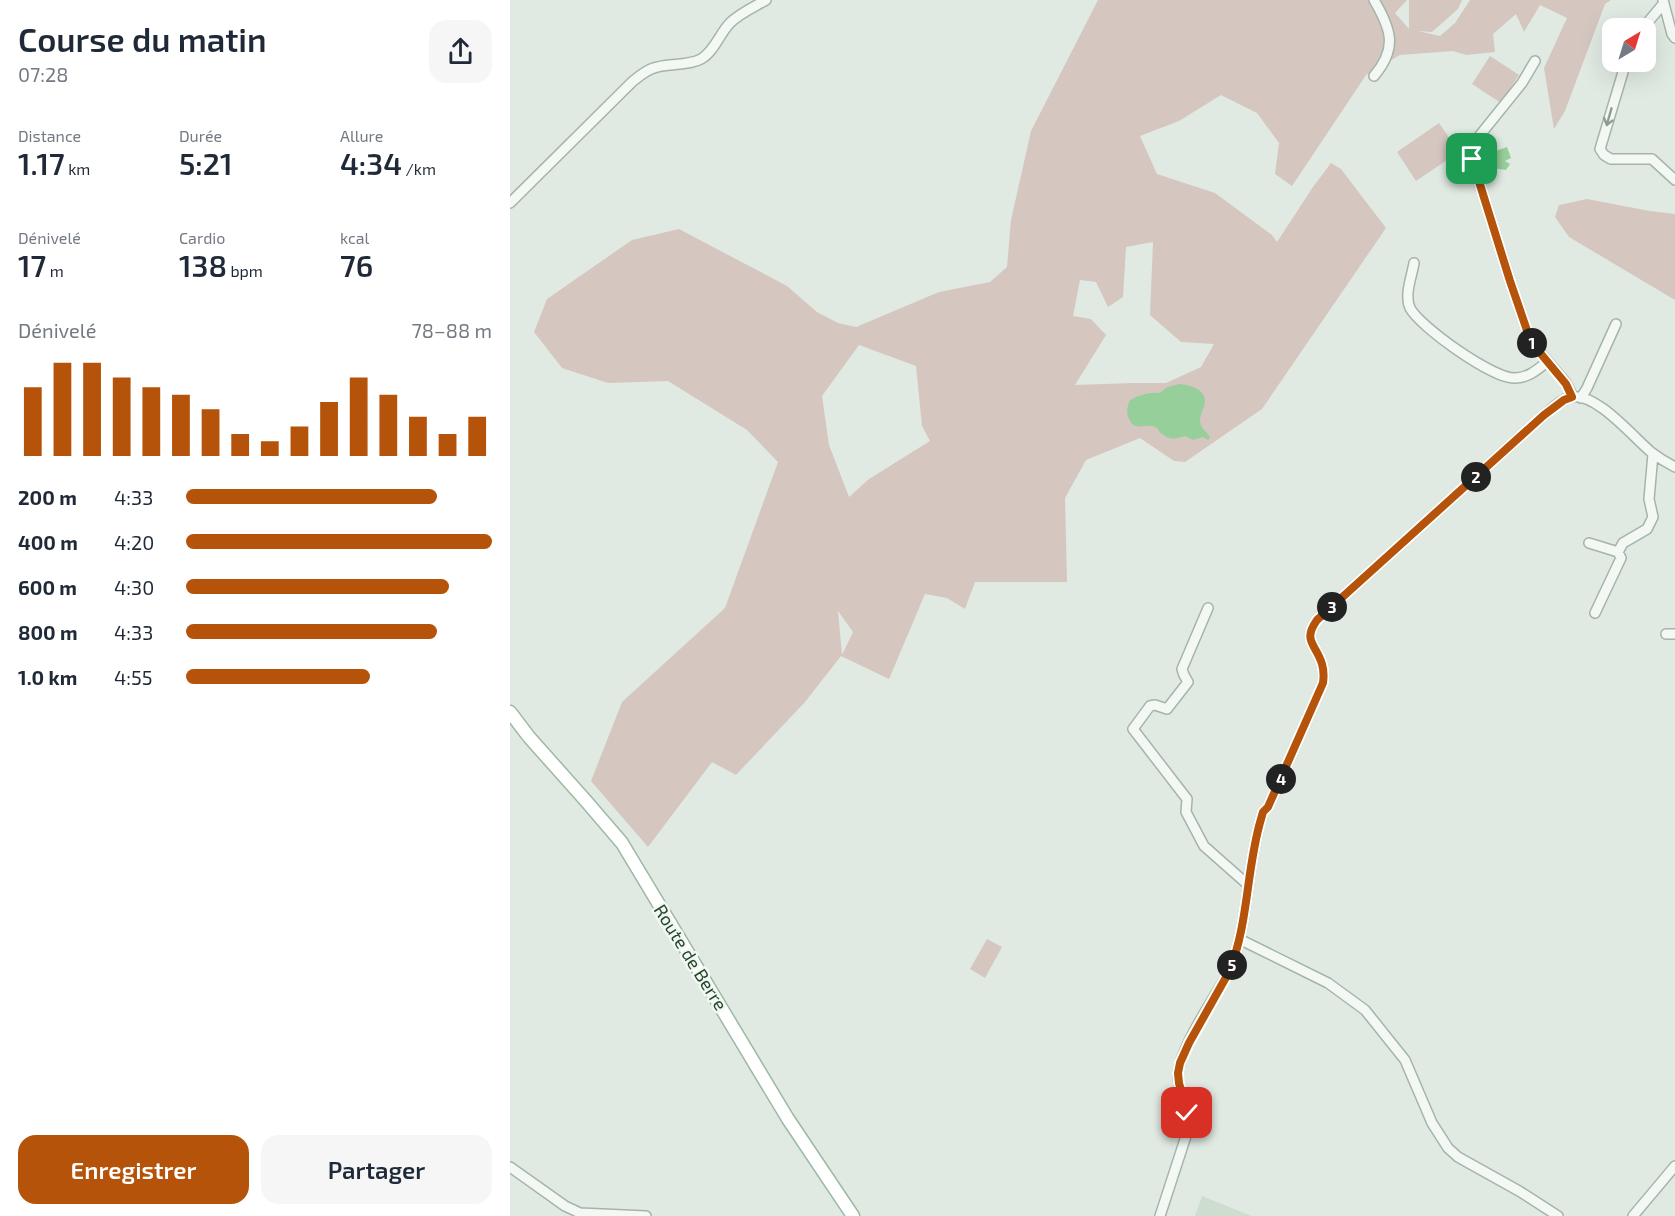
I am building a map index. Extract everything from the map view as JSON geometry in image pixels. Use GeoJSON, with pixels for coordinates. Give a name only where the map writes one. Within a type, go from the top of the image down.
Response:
{"type":"FeatureCollection","features":[{"type":"Feature","properties":{"kind":"main road","name":"Route de Berre"},"geometry":{"type":"LineString","coordinates":[[510,712],[529,737],[622,843],[788,1119],[850,1211]]}},
{"type":"Feature","properties":{"kind":"street"},"geometry":{"type":"LineString","coordinates":[[510,203],[632,82],[652,68],[691,63],[703,58],[732,21],[766,0]]}},
{"type":"Feature","properties":{"kind":"street"},"geometry":{"type":"LineString","coordinates":[[1374,0],[1386,25],[1389,43],[1384,64],[1374,76]]}},
{"type":"Feature","properties":{"kind":"street"},"geometry":{"type":"LineString","coordinates":[[1651,18],[1664,1]]}},
{"type":"Feature","properties":{"kind":"street"},"geometry":{"type":"LineString","coordinates":[[1664,1],[1675,38]]}},
{"type":"Feature","properties":{"kind":"street"},"geometry":{"type":"LineString","coordinates":[[1654,15],[1668,18]]}},
{"type":"Feature","properties":{"kind":"street"},"geometry":{"type":"LineString","coordinates":[[1536,62],[1472,145],[1472,159],[1531,342],[1577,397]]}},
{"type":"Feature","properties":{"kind":"street"},"geometry":{"type":"LineString","coordinates":[[1623,72],[1600,149],[1611,159],[1652,159],[1675,180]]}},
{"type":"Feature","properties":{"kind":"street"},"geometry":{"type":"LineString","coordinates":[[1414,263],[1408,299],[1411,308],[1417,318],[1464,355],[1485,368],[1512,379],[1535,372],[1547,362]]}},
{"type":"Feature","properties":{"kind":"street"},"geometry":{"type":"LineString","coordinates":[[1577,397],[1587,388],[1616,324]]}},
{"type":"Feature","properties":{"kind":"street"},"geometry":{"type":"LineString","coordinates":[[1160,1216],[1187,1133],[1187,1113],[1178,1073],[1180,1063],[1229,972],[1239,939],[1251,861],[1263,812],[1268,807],[1323,683],[1322,663],[1310,640],[1309,634],[1312,627],[1544,415],[1564,400],[1577,397],[1587,399],[1602,408],[1653,454],[1675,468]]}},
{"type":"Feature","properties":{"kind":"street"},"geometry":{"type":"LineString","coordinates":[[1618,552],[1623,543],[1647,529],[1653,517],[1649,499],[1653,454]]}},
{"type":"Feature","properties":{"kind":"street"},"geometry":{"type":"LineString","coordinates":[[1589,543],[1618,552],[1621,558],[1594,614]]}},
{"type":"Feature","properties":{"kind":"street"},"geometry":{"type":"LineString","coordinates":[[1208,608],[1182,669],[1188,682],[1167,709],[1155,705],[1150,706],[1133,729],[1187,799],[1186,812],[1204,846],[1247,884]]}},
{"type":"Feature","properties":{"kind":"street"},"geometry":{"type":"LineString","coordinates":[[1239,939],[1328,983],[1365,1010],[1405,1060],[1432,1123],[1448,1148],[1458,1157],[1558,1216]]}},
{"type":"Feature","properties":{"kind":"street"},"geometry":{"type":"LineString","coordinates":[[1633,1216],[1675,1166]]}},
{"type":"Feature","properties":{"kind":"street"},"geometry":{"type":"LineString","coordinates":[[510,1167],[565,1206],[580,1213],[646,1216]]}},
{"type":"Feature","properties":{"kind":"shaded area"},"geometry":{"type":"Polygon","coordinates":[[[1098,0],[1407,0],[1395,13],[1409,29],[1409,0],[1462,0],[1458,9],[1432,32],[1418,31],[1440,36],[1455,23],[1470,0],[1611,0],[1605,4],[1565,111],[1554,129],[1544,68],[1567,18],[1540,5],[1524,32],[1516,14],[1493,34],[1495,52],[1466,55],[1453,51],[1400,55],[1366,75],[1292,186],[1275,174],[1279,143],[1257,113],[1221,95],[1179,121],[1140,136],[1157,174],[1215,193],[1272,235],[1277,242],[1331,163],[1341,169],[1386,228],[1262,409],[1185,462],[1174,461],[1140,438],[1086,460],[1065,498],[1067,582],[975,582],[965,609],[947,598],[925,594],[889,679],[841,656],[805,702],[736,775],[712,762],[648,847],[591,781],[622,702],[725,608],[778,462],[747,430],[668,381],[608,383],[562,368],[534,332],[547,299],[632,240],[679,229],[787,286],[817,312],[838,323],[856,327],[939,292],[990,282],[1007,267],[1011,220],[1031,131],[1098,0]],[[1153,242],[1126,247],[1123,297],[1108,307],[1096,282],[1080,280],[1073,316],[1091,319],[1106,335],[1075,385],[1166,383],[1201,367],[1214,344],[1181,342],[1150,315],[1153,242]],[[859,345],[822,396],[829,445],[849,497],[869,479],[930,441],[922,426],[916,366],[859,345]],[[838,611],[842,655],[853,632],[838,611]]]}},
{"type":"Feature","properties":{"kind":"shaded area"},"geometry":{"type":"Polygon","coordinates":[[[1490,56],[1519,75],[1501,103],[1472,84],[1490,56]]]}},
{"type":"Feature","properties":{"kind":"shaded area"},"geometry":{"type":"Polygon","coordinates":[[[1439,123],[1459,152],[1416,181],[1397,152],[1439,123]]]}},
{"type":"Feature","properties":{"kind":"shaded area"},"geometry":{"type":"Polygon","coordinates":[[[1507,147],[1511,158],[1505,161],[1510,164],[1506,170],[1488,166],[1484,155],[1507,147]]]}},
{"type":"Feature","properties":{"kind":"shaded area"},"geometry":{"type":"Polygon","coordinates":[[[1587,199],[1675,214],[1675,300],[1569,237],[1555,217],[1559,205],[1587,199]]]}},
{"type":"Feature","properties":{"kind":"shaded area"},"geometry":{"type":"Polygon","coordinates":[[[1179,384],[1194,387],[1204,396],[1200,423],[1210,437],[1208,440],[1203,437],[1193,440],[1185,436],[1170,438],[1155,427],[1137,426],[1131,423],[1127,414],[1130,400],[1144,394],[1160,393],[1167,387],[1179,384]]]}},
{"type":"Feature","properties":{"kind":"shaded area"},"geometry":{"type":"Polygon","coordinates":[[[987,939],[1002,947],[985,978],[970,969],[987,939]]]}},
{"type":"Feature","properties":{"kind":"shaded area"},"geometry":{"type":"Polygon","coordinates":[[[1202,1196],[1249,1215],[1252,1216],[1195,1216],[1202,1196]]]}},
{"type":"Feature","properties":{"kind":"route"},"geometry":{"type":"LineString","coordinates":[[1187,1113],[1179,1083],[1180,1063],[1229,972],[1237,949],[1251,861],[1263,812],[1268,807],[1323,683],[1322,663],[1310,640],[1309,634],[1312,627],[1544,415],[1556,405],[1572,397],[1566,384],[1531,342],[1472,159]]}}]}
